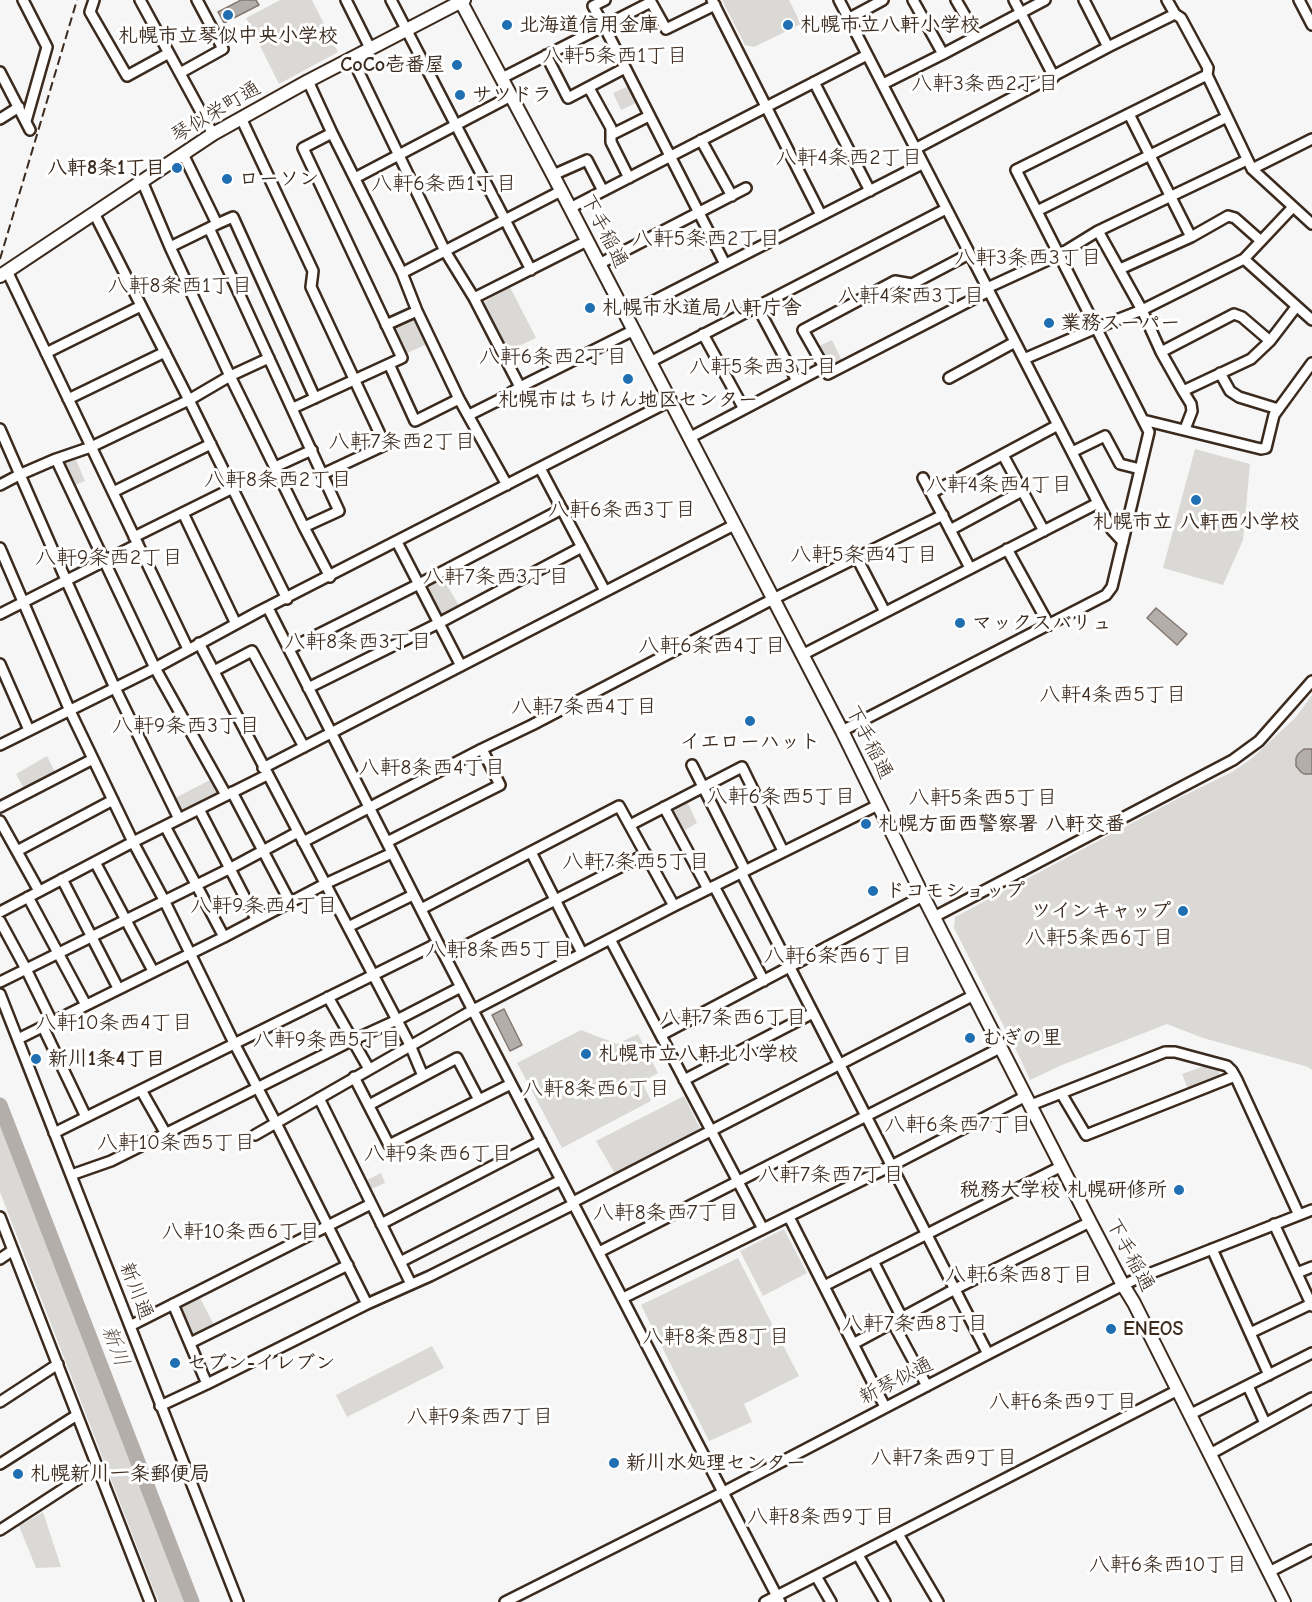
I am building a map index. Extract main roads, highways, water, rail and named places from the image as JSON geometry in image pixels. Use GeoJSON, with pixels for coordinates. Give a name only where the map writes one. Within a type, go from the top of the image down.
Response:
{"type":"FeatureCollection","features":[{"type":"Feature","properties":{"kind":"main road","name":"琴似栄町通"},"geometry":{"type":"LineString","coordinates":[[4,273],[213,134],[462,0]]}},
{"type":"Feature","properties":{"kind":"main road","name":"下手稲通"},"geometry":{"type":"LineString","coordinates":[[462,0],[842,731],[923,896],[1191,1414],[1284,1602]]}},
{"type":"Feature","properties":{"kind":"waterway","name":"新川"},"geometry":{"type":"LineString","coordinates":[[0,1105],[192,1602]]}},
{"type":"Feature","properties":{"kind":"railway"},"geometry":{"type":"LineString","coordinates":[[0,259],[77,0]]}},
{"type":"Feature","properties":{"kind":"place","name":"札幌市立琴似中央小学校"},"geometry":{"type":"Point","coordinates":[228,15]}},
{"type":"Feature","properties":{"kind":"place","name":"北海道信用金庫"},"geometry":{"type":"Point","coordinates":[507,25]}},
{"type":"Feature","properties":{"kind":"place","name":"札幌市立八軒小学校"},"geometry":{"type":"Point","coordinates":[788,25]}},
{"type":"Feature","properties":{"kind":"place","name":"CoCo壱番屋"},"geometry":{"type":"Point","coordinates":[457,65]}},
{"type":"Feature","properties":{"kind":"place","name":"サツドラ"},"geometry":{"type":"Point","coordinates":[460,95]}},
{"type":"Feature","properties":{"kind":"place","name":"八軒8条1丁目"},"geometry":{"type":"Point","coordinates":[177,168]}},
{"type":"Feature","properties":{"kind":"place","name":"ローソン"},"geometry":{"type":"Point","coordinates":[227,179]}},
{"type":"Feature","properties":{"kind":"place","name":"札幌市水道局八軒庁舎"},"geometry":{"type":"Point","coordinates":[590,308]}},
{"type":"Feature","properties":{"kind":"place","name":"業務スーパー"},"geometry":{"type":"Point","coordinates":[1049,323]}},
{"type":"Feature","properties":{"kind":"place","name":"札幌市はちけん地区センター"},"geometry":{"type":"Point","coordinates":[628,379]}},
{"type":"Feature","properties":{"kind":"place","name":"札幌市立 八軒西小学校"},"geometry":{"type":"Point","coordinates":[1196,500]}},
{"type":"Feature","properties":{"kind":"place","name":"マックスバリュ"},"geometry":{"type":"Point","coordinates":[960,623]}},
{"type":"Feature","properties":{"kind":"place","name":"イエローハット"},"geometry":{"type":"Point","coordinates":[750,721]}},
{"type":"Feature","properties":{"kind":"place","name":"札幌方面西警察署 八軒交番"},"geometry":{"type":"Point","coordinates":[866,824]}},
{"type":"Feature","properties":{"kind":"place","name":"ドコモショップ"},"geometry":{"type":"Point","coordinates":[873,891]}},
{"type":"Feature","properties":{"kind":"place","name":"ツインキャップ"},"geometry":{"type":"Point","coordinates":[1183,911]}},
{"type":"Feature","properties":{"kind":"place","name":"むぎの里"},"geometry":{"type":"Point","coordinates":[970,1038]}},
{"type":"Feature","properties":{"kind":"place","name":"札幌市立八軒北小学校"},"geometry":{"type":"Point","coordinates":[586,1054]}},
{"type":"Feature","properties":{"kind":"place","name":"新川1条4丁目"},"geometry":{"type":"Point","coordinates":[36,1059]}},
{"type":"Feature","properties":{"kind":"place","name":"税務大学校 札幌研修所"},"geometry":{"type":"Point","coordinates":[1179,1190]}},
{"type":"Feature","properties":{"kind":"place","name":"ENEOS"},"geometry":{"type":"Point","coordinates":[1111,1329]}},
{"type":"Feature","properties":{"kind":"place","name":"セブン-イレブン"},"geometry":{"type":"Point","coordinates":[175,1363]}},
{"type":"Feature","properties":{"kind":"place","name":"新川水処理センター"},"geometry":{"type":"Point","coordinates":[614,1463]}},
{"type":"Feature","properties":{"kind":"place","name":"札幌新川一条郵便局"},"geometry":{"type":"Point","coordinates":[18,1474]}},
{"type":"Feature","properties":{"kind":"district","name":"八軒5条西1丁目"},"geometry":{"type":"Point","coordinates":[615,56]}},
{"type":"Feature","properties":{"kind":"district","name":"八軒3条西2丁目"},"geometry":{"type":"Point","coordinates":[985,84]}},
{"type":"Feature","properties":{"kind":"district","name":"八軒4条西2丁目"},"geometry":{"type":"Point","coordinates":[849,158]}},
{"type":"Feature","properties":{"kind":"district","name":"八軒6条西1丁目"},"geometry":{"type":"Point","coordinates":[444,184]}},
{"type":"Feature","properties":{"kind":"district","name":"八軒5条西2丁目"},"geometry":{"type":"Point","coordinates":[706,239]}},
{"type":"Feature","properties":{"kind":"district","name":"八軒3条西3丁目"},"geometry":{"type":"Point","coordinates":[1028,258]}},
{"type":"Feature","properties":{"kind":"district","name":"八軒8条西1丁目"},"geometry":{"type":"Point","coordinates":[180,286]}},
{"type":"Feature","properties":{"kind":"district","name":"八軒4条西3丁目"},"geometry":{"type":"Point","coordinates":[911,296]}},
{"type":"Feature","properties":{"kind":"district","name":"八軒6条西2丁目"},"geometry":{"type":"Point","coordinates":[553,357]}},
{"type":"Feature","properties":{"kind":"district","name":"八軒5条西3丁目"},"geometry":{"type":"Point","coordinates":[763,367]}},
{"type":"Feature","properties":{"kind":"district","name":"八軒7条西2丁目"},"geometry":{"type":"Point","coordinates":[402,442]}},
{"type":"Feature","properties":{"kind":"district","name":"八軒8条西2丁目"},"geometry":{"type":"Point","coordinates":[278,480]}},
{"type":"Feature","properties":{"kind":"district","name":"八軒4条西4丁目"},"geometry":{"type":"Point","coordinates":[999,485]}},
{"type":"Feature","properties":{"kind":"district","name":"八軒6条西3丁目"},"geometry":{"type":"Point","coordinates":[622,510]}},
{"type":"Feature","properties":{"kind":"district","name":"八軒5条西4丁目"},"geometry":{"type":"Point","coordinates":[864,555]}},
{"type":"Feature","properties":{"kind":"district","name":"八軒9条西2丁目"},"geometry":{"type":"Point","coordinates":[109,558]}},
{"type":"Feature","properties":{"kind":"district","name":"八軒7条西3丁目"},"geometry":{"type":"Point","coordinates":[496,577]}},
{"type":"Feature","properties":{"kind":"district","name":"八軒8条西3丁目"},"geometry":{"type":"Point","coordinates":[358,642]}},
{"type":"Feature","properties":{"kind":"district","name":"八軒6条西4丁目"},"geometry":{"type":"Point","coordinates":[712,646]}},
{"type":"Feature","properties":{"kind":"district","name":"八軒4条西5丁目"},"geometry":{"type":"Point","coordinates":[1113,695]}},
{"type":"Feature","properties":{"kind":"district","name":"八軒7条西4丁目"},"geometry":{"type":"Point","coordinates":[584,707]}},
{"type":"Feature","properties":{"kind":"district","name":"八軒9条西3丁目"},"geometry":{"type":"Point","coordinates":[186,726]}},
{"type":"Feature","properties":{"kind":"district","name":"八軒8条西4丁目"},"geometry":{"type":"Point","coordinates":[432,768]}},
{"type":"Feature","properties":{"kind":"district","name":"八軒6条西5丁目"},"geometry":{"type":"Point","coordinates":[781,797]}},
{"type":"Feature","properties":{"kind":"district","name":"八軒5条西5丁目"},"geometry":{"type":"Point","coordinates":[983,798]}},
{"type":"Feature","properties":{"kind":"district","name":"八軒7条西5丁目"},"geometry":{"type":"Point","coordinates":[636,862]}},
{"type":"Feature","properties":{"kind":"district","name":"八軒9条西4丁目"},"geometry":{"type":"Point","coordinates":[264,906]}},
{"type":"Feature","properties":{"kind":"district","name":"八軒5条西6丁目"},"geometry":{"type":"Point","coordinates":[1099,938]}},
{"type":"Feature","properties":{"kind":"district","name":"八軒8条西5丁目"},"geometry":{"type":"Point","coordinates":[499,950]}},
{"type":"Feature","properties":{"kind":"district","name":"八軒6条西6丁目"},"geometry":{"type":"Point","coordinates":[838,956]}},
{"type":"Feature","properties":{"kind":"district","name":"八軒7条西6丁目"},"geometry":{"type":"Point","coordinates":[733,1018]}},
{"type":"Feature","properties":{"kind":"district","name":"八軒10条西4丁目"},"geometry":{"type":"Point","coordinates":[114,1023]}},
{"type":"Feature","properties":{"kind":"district","name":"八軒9条西5丁目"},"geometry":{"type":"Point","coordinates":[327,1040]}},
{"type":"Feature","properties":{"kind":"district","name":"八軒8条西6丁目"},"geometry":{"type":"Point","coordinates":[596,1089]}},
{"type":"Feature","properties":{"kind":"district","name":"八軒6条西7丁目"},"geometry":{"type":"Point","coordinates":[958,1125]}},
{"type":"Feature","properties":{"kind":"district","name":"八軒10条西5丁目"},"geometry":{"type":"Point","coordinates":[176,1143]}},
{"type":"Feature","properties":{"kind":"district","name":"八軒9条西6丁目"},"geometry":{"type":"Point","coordinates":[438,1154]}},
{"type":"Feature","properties":{"kind":"district","name":"八軒7条西7丁目"},"geometry":{"type":"Point","coordinates":[831,1175]}},
{"type":"Feature","properties":{"kind":"district","name":"八軒8条西7丁目"},"geometry":{"type":"Point","coordinates":[666,1213]}},
{"type":"Feature","properties":{"kind":"district","name":"八軒10条西6丁目"},"geometry":{"type":"Point","coordinates":[241,1232]}},
{"type":"Feature","properties":{"kind":"district","name":"八軒6条西8丁目"},"geometry":{"type":"Point","coordinates":[1019,1275]}},
{"type":"Feature","properties":{"kind":"district","name":"八軒7条西8丁目"},"geometry":{"type":"Point","coordinates":[915,1324]}},
{"type":"Feature","properties":{"kind":"district","name":"八軒8条西8丁目"},"geometry":{"type":"Point","coordinates":[716,1337]}},
{"type":"Feature","properties":{"kind":"district","name":"八軒6条西9丁目"},"geometry":{"type":"Point","coordinates":[1063,1402]}},
{"type":"Feature","properties":{"kind":"district","name":"八軒9条西7丁目"},"geometry":{"type":"Point","coordinates":[480,1417]}},
{"type":"Feature","properties":{"kind":"district","name":"八軒7条西9丁目"},"geometry":{"type":"Point","coordinates":[944,1458]}},
{"type":"Feature","properties":{"kind":"district","name":"八軒8条西9丁目"},"geometry":{"type":"Point","coordinates":[821,1517]}},
{"type":"Feature","properties":{"kind":"district","name":"八軒6条西10丁目"},"geometry":{"type":"Point","coordinates":[1168,1565]}}]}
